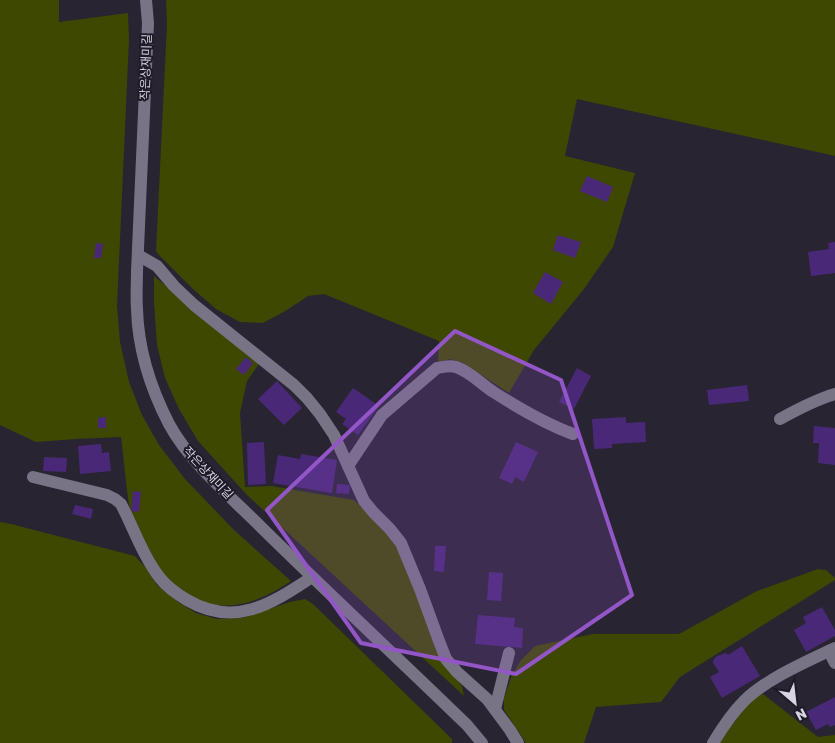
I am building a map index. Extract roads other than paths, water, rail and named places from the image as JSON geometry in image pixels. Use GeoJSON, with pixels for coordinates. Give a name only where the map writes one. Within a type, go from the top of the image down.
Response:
{"type":"FeatureCollection","features":[{"type":"Feature","properties":{"kind":"street","name":"작은상재미길"},"geometry":{"type":"LineString","coordinates":[[146,0],[148,23],[137,309],[140,338],[146,366],[156,396],[180,442],[202,468],[312,577],[467,725],[482,743]]}},
{"type":"Feature","properties":{"kind":"street"},"geometry":{"type":"LineString","coordinates":[[138,255],[157,266],[194,306],[275,370],[307,398],[320,414],[334,435],[364,501],[401,543],[446,659],[457,672],[488,699],[518,743]]}},
{"type":"Feature","properties":{"kind":"street"},"geometry":{"type":"LineString","coordinates":[[348,466],[382,415],[437,368],[447,366],[456,367],[466,372],[515,406],[556,428],[573,434]]}},
{"type":"Feature","properties":{"kind":"street"},"geometry":{"type":"LineString","coordinates":[[780,420],[798,409],[835,394]]}},
{"type":"Feature","properties":{"kind":"street"},"geometry":{"type":"LineString","coordinates":[[33,478],[107,495],[115,499],[121,504],[147,558],[161,579],[179,595],[198,606],[219,613],[237,612],[261,607],[312,577]]}},
{"type":"Feature","properties":{"kind":"street"},"geometry":{"type":"LineString","coordinates":[[713,743],[733,713],[746,699],[762,687],[788,671],[832,649],[835,663]]}},
{"type":"Feature","properties":{"kind":"street"},"geometry":{"type":"LineString","coordinates":[[495,709],[509,653]]}}]}
